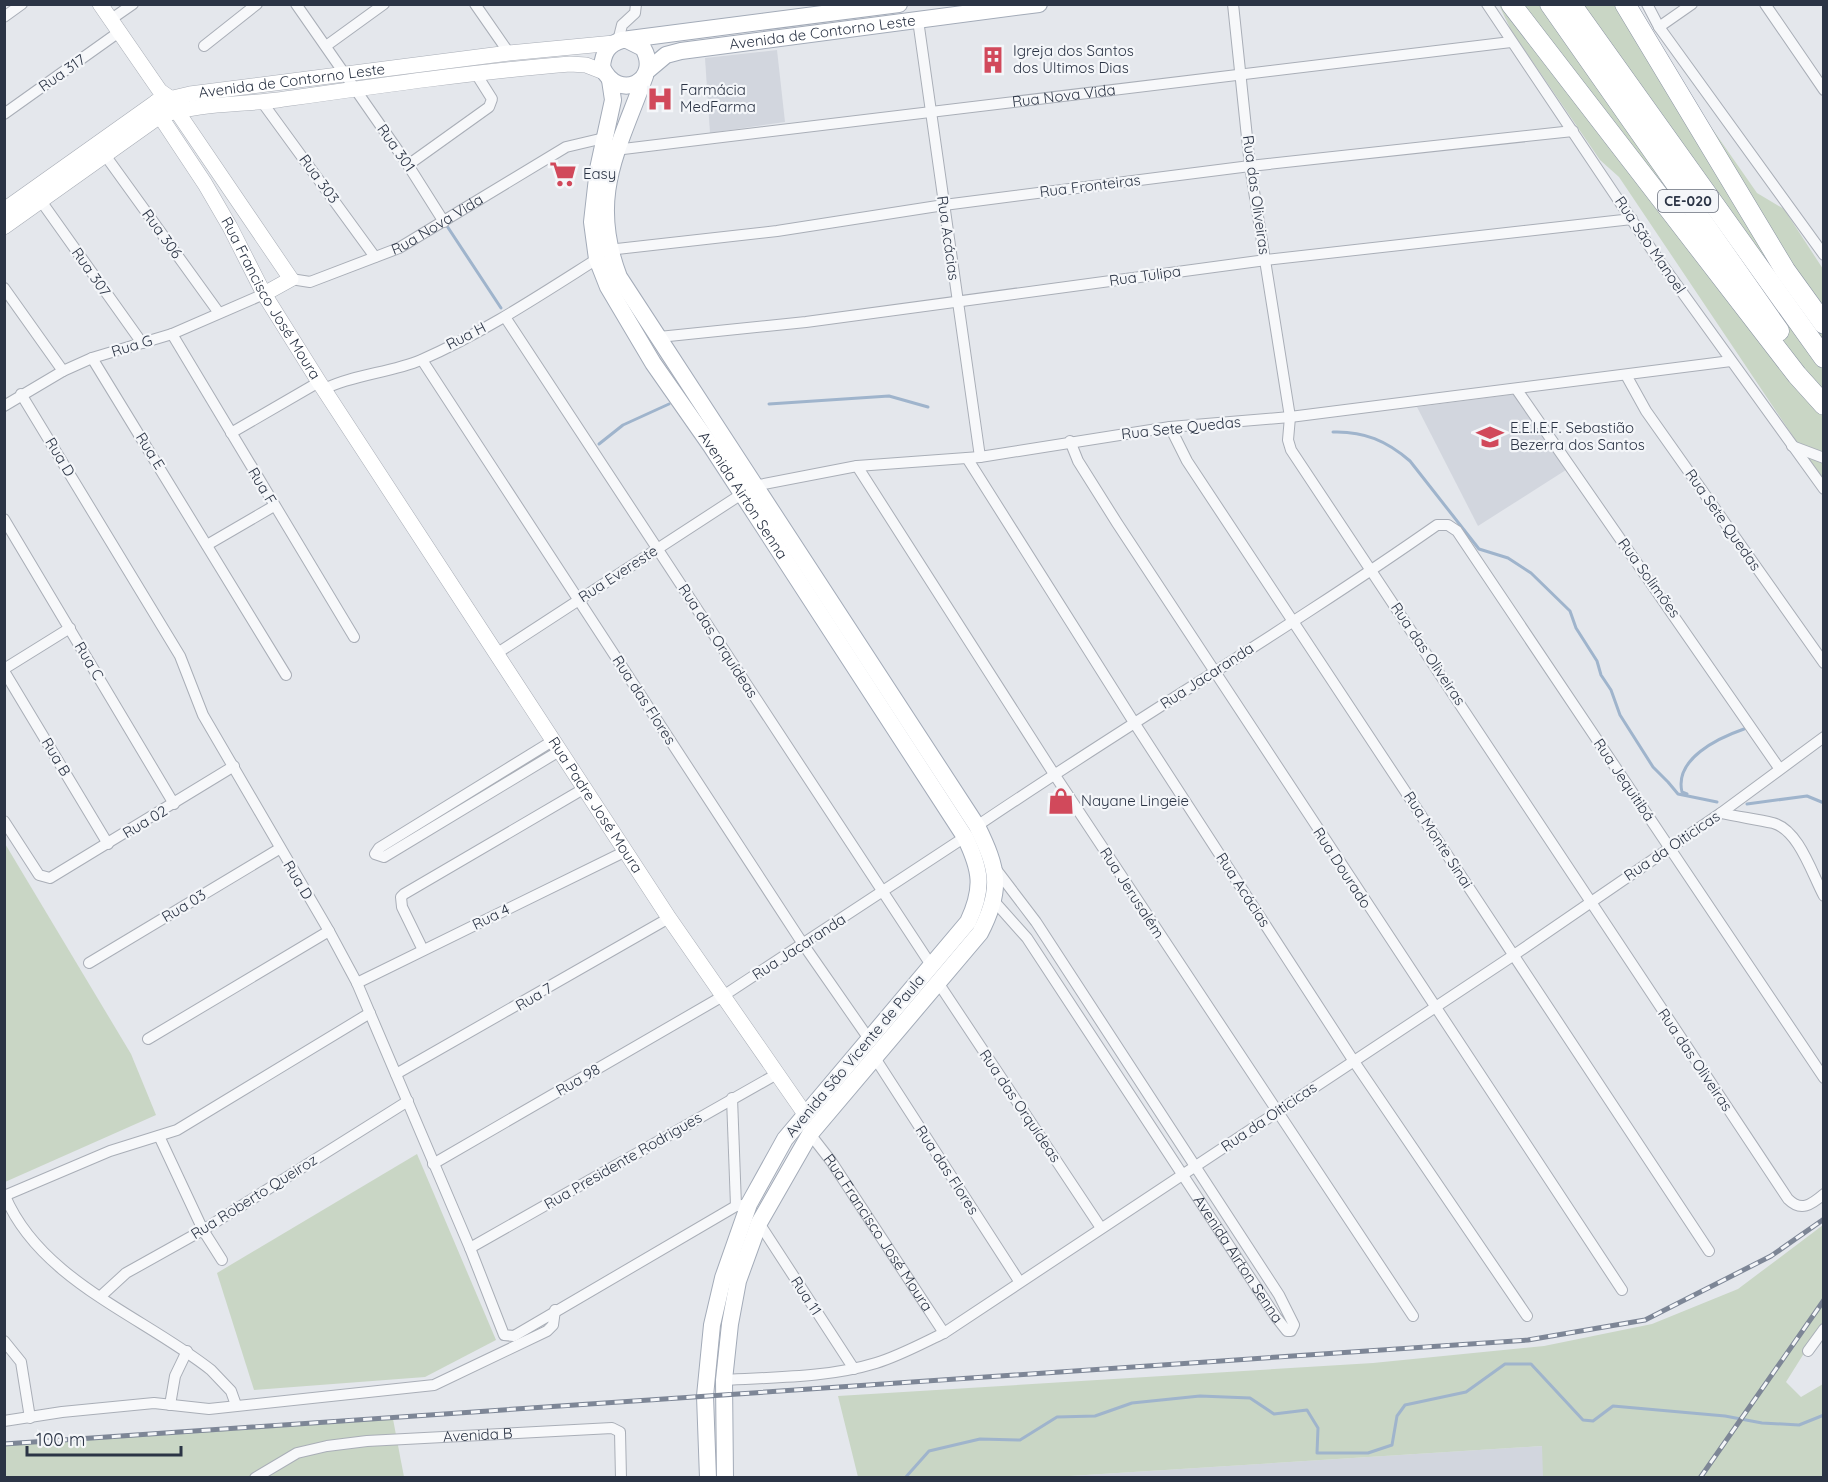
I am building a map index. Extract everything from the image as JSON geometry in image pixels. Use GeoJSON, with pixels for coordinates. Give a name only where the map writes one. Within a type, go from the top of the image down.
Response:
{"type":"FeatureCollection","features":[{"type":"Feature","properties":{"kind":"highway"},"geometry":{"type":"LineString","coordinates":[[1511,4],[1797,375],[1824,405]]}},
{"type":"Feature","properties":{"kind":"highway"},"geometry":{"type":"LineString","coordinates":[[1624,4],[1785,270],[1824,324]]}},
{"type":"Feature","properties":{"kind":"highway","name":"CE-020"},"geometry":{"type":"LineString","coordinates":[[1557,5],[1824,358]]}},
{"type":"Feature","properties":{"kind":"highway","name":"CE-020"},"geometry":{"type":"LineString","coordinates":[[1557,5],[1824,395]]}},
{"type":"Feature","properties":{"kind":"main road","name":"Avenida de Contorno Leste"},"geometry":{"type":"LineString","coordinates":[[646,73],[666,55],[681,51],[1039,4]]}},
{"type":"Feature","properties":{"kind":"main road","name":"Avenida de Contorno Leste"},"geometry":{"type":"LineString","coordinates":[[620,41],[891,5]]}},
{"type":"Feature","properties":{"kind":"main road"},"geometry":{"type":"LineString","coordinates":[[620,41],[643,48],[647,54],[646,73],[632,85],[617,84],[607,76],[604,56],[620,41]]}},
{"type":"Feature","properties":{"kind":"main road","name":"Avenida Airton Senna"},"geometry":{"type":"LineString","coordinates":[[609,144],[646,73]]}},
{"type":"Feature","properties":{"kind":"main road","name":"Avenida Airton Senna"},"geometry":{"type":"LineString","coordinates":[[607,76],[613,100],[609,144],[593,205],[593,230],[603,254],[620,310],[748,491],[995,868],[994,901]]}},
{"type":"Feature","properties":{"kind":"main road","name":"Avenida Airton Senna"},"geometry":{"type":"LineString","coordinates":[[603,254],[659,337],[748,491]]}},
{"type":"Feature","properties":{"kind":"main road","name":"Avenida Airton Senna"},"geometry":{"type":"LineString","coordinates":[[971,832],[980,889]]}},
{"type":"Feature","properties":{"kind":"main road","name":"Avenida São Vicente de Paula"},"geometry":{"type":"LineString","coordinates":[[725,1478],[724,1380],[738,1281],[759,1223],[810,1134],[875,1058],[932,965],[968,922],[980,889]]}},
{"type":"Feature","properties":{"kind":"main road","name":"Avenida São Vicente de Paula"},"geometry":{"type":"LineString","coordinates":[[708,1478],[705,1396],[712,1325],[743,1205],[785,1139],[869,1039],[939,984],[980,933],[994,901]]}},
{"type":"Feature","properties":{"kind":"street"},"geometry":{"type":"LineString","coordinates":[[4,17],[22,4]]}},
{"type":"Feature","properties":{"kind":"street"},"geometry":{"type":"LineString","coordinates":[[100,4],[164,104]]}},
{"type":"Feature","properties":{"kind":"street","name":"Rua 317"},"geometry":{"type":"LineString","coordinates":[[4,114],[115,26],[133,4]]}},
{"type":"Feature","properties":{"kind":"street"},"geometry":{"type":"LineString","coordinates":[[204,46],[257,4]]}},
{"type":"Feature","properties":{"kind":"street","name":"Rua 301"},"geometry":{"type":"LineString","coordinates":[[296,4],[408,165],[444,222]]}},
{"type":"Feature","properties":{"kind":"street"},"geometry":{"type":"LineString","coordinates":[[326,46],[384,4]]}},
{"type":"Feature","properties":{"kind":"street"},"geometry":{"type":"LineString","coordinates":[[620,41],[620,29],[635,13],[636,4]]}},
{"type":"Feature","properties":{"kind":"street","name":"Rua das Oliveiras"},"geometry":{"type":"LineString","coordinates":[[1233,4],[1250,166],[1290,417],[1288,440],[1291,450],[1788,1199],[1795,1206],[1805,1207],[1824,1194]]}},
{"type":"Feature","properties":{"kind":"street","name":"Rua São Manoel"},"geometry":{"type":"LineString","coordinates":[[1487,4],[1632,219],[1824,489]]}},
{"type":"Feature","properties":{"kind":"street"},"geometry":{"type":"LineString","coordinates":[[1647,4],[1659,27],[1783,199],[1820,240],[1824,255]]}},
{"type":"Feature","properties":{"kind":"street"},"geometry":{"type":"LineString","coordinates":[[1659,27],[1692,4]]}},
{"type":"Feature","properties":{"kind":"street"},"geometry":{"type":"LineString","coordinates":[[1765,4],[1824,90]]}},
{"type":"Feature","properties":{"kind":"street"},"geometry":{"type":"LineString","coordinates":[[476,5],[509,53]]}},
{"type":"Feature","properties":{"kind":"street","name":"Rua Acácias"},"geometry":{"type":"LineString","coordinates":[[918,20],[956,301],[980,457]]}},
{"type":"Feature","properties":{"kind":"street","name":"Avenida de Contorno Leste"},"geometry":{"type":"LineString","coordinates":[[4,210],[164,104],[345,75],[620,41]]}},
{"type":"Feature","properties":{"kind":"street","name":"Rua Nova Vida"},"geometry":{"type":"LineString","coordinates":[[264,294],[291,279],[310,282],[399,248],[566,147],[930,111],[1511,42]]}},
{"type":"Feature","properties":{"kind":"street","name":"Avenida de Contorno Leste"},"geometry":{"type":"LineString","coordinates":[[4,228],[105,155],[164,104],[262,102],[476,72],[570,64],[586,64],[607,76]]}},
{"type":"Feature","properties":{"kind":"street"},"geometry":{"type":"LineString","coordinates":[[408,165],[489,107],[492,99],[476,72]]}},
{"type":"Feature","properties":{"kind":"street","name":"Rua 303"},"geometry":{"type":"LineString","coordinates":[[262,102],[375,257]]}},
{"type":"Feature","properties":{"kind":"street","name":"Rua Francisco José Moura"},"geometry":{"type":"LineString","coordinates":[[164,104],[291,279]]}},
{"type":"Feature","properties":{"kind":"street","name":"Rua Francisco José Moura"},"geometry":{"type":"LineString","coordinates":[[164,104],[264,294],[391,491]]}},
{"type":"Feature","properties":{"kind":"street","name":"Rua Fronteiras"},"geometry":{"type":"LineString","coordinates":[[603,254],[777,231],[944,205],[1250,166],[1573,131]]}},
{"type":"Feature","properties":{"kind":"street","name":"Rua 306"},"geometry":{"type":"LineString","coordinates":[[105,155],[219,313]]}},
{"type":"Feature","properties":{"kind":"street","name":"Rua 307"},"geometry":{"type":"LineString","coordinates":[[41,201],[142,343]]}},
{"type":"Feature","properties":{"kind":"street","name":"Rua Tulipa"},"geometry":{"type":"LineString","coordinates":[[659,337],[806,322],[1266,260],[1632,219]]}},
{"type":"Feature","properties":{"kind":"street","name":"Rua H"},"geometry":{"type":"LineString","coordinates":[[231,433],[322,386],[422,360],[505,317],[603,254]]}},
{"type":"Feature","properties":{"kind":"street"},"geometry":{"type":"LineString","coordinates":[[4,288],[63,371]]}},
{"type":"Feature","properties":{"kind":"street","name":"Rua G"},"geometry":{"type":"LineString","coordinates":[[4,406],[63,371],[92,358],[172,334],[264,294]]}},
{"type":"Feature","properties":{"kind":"street","name":"Rua das Orquídeas"},"geometry":{"type":"LineString","coordinates":[[505,317],[932,965]]}},
{"type":"Feature","properties":{"kind":"street","name":"Rua F"},"geometry":{"type":"LineString","coordinates":[[172,334],[354,638]]}},
{"type":"Feature","properties":{"kind":"street","name":"Rua E"},"geometry":{"type":"LineString","coordinates":[[92,358],[286,675]]}},
{"type":"Feature","properties":{"kind":"street","name":"Rua das Flores"},"geometry":{"type":"LineString","coordinates":[[422,360],[803,944],[869,1039]]}},
{"type":"Feature","properties":{"kind":"street","name":"Rua Sete Quedas"},"geometry":{"type":"LineString","coordinates":[[748,491],[857,466],[980,457],[1070,441],[1170,428],[1290,417],[1517,390],[1731,361]]}},
{"type":"Feature","properties":{"kind":"street","name":"Rua Sete Quedas"},"geometry":{"type":"LineString","coordinates":[[1626,375],[1646,411],[1824,663]]}},
{"type":"Feature","properties":{"kind":"street","name":"Rua Solimões"},"geometry":{"type":"LineString","coordinates":[[1517,390],[1779,768]]}},
{"type":"Feature","properties":{"kind":"street","name":"Rua D"},"geometry":{"type":"LineString","coordinates":[[21,394],[180,656],[203,715],[357,983],[470,1248],[500,1329],[507,1337],[514,1336],[555,1310]]}},
{"type":"Feature","properties":{"kind":"street","name":"Rua Monte Sinai"},"geometry":{"type":"LineString","coordinates":[[1170,428],[1187,461],[1709,1251]]}},
{"type":"Feature","properties":{"kind":"street","name":"Rua Dourado"},"geometry":{"type":"LineString","coordinates":[[1070,441],[1078,461],[1117,523],[1166,594],[1213,670],[1622,1290]]}},
{"type":"Feature","properties":{"kind":"street"},"geometry":{"type":"LineString","coordinates":[[1792,446],[1824,458]]}},
{"type":"Feature","properties":{"kind":"street","name":"Rua Acácias"},"geometry":{"type":"LineString","coordinates":[[967,458],[1135,724],[1353,1060],[1527,1316]]}},
{"type":"Feature","properties":{"kind":"street","name":"Rua Jerusalém"},"geometry":{"type":"LineString","coordinates":[[857,466],[1054,774],[1413,1316]]}},
{"type":"Feature","properties":{"kind":"street","name":"Rua Padre José Moura"},"geometry":{"type":"LineString","coordinates":[[391,491],[669,918],[806,1114]]}},
{"type":"Feature","properties":{"kind":"street","name":"Rua Evereste"},"geometry":{"type":"LineString","coordinates":[[496,654],[748,491]]}},
{"type":"Feature","properties":{"kind":"street"},"geometry":{"type":"LineString","coordinates":[[207,545],[274,506]]}},
{"type":"Feature","properties":{"kind":"street","name":"Rua C"},"geometry":{"type":"LineString","coordinates":[[4,519],[174,804]]}},
{"type":"Feature","properties":{"kind":"street","name":"Rua Jacaranda"},"geometry":{"type":"LineString","coordinates":[[723,996],[883,892],[1054,774],[1135,724],[1213,670],[1372,571],[1437,525]]}},
{"type":"Feature","properties":{"kind":"street","name":"Rua Jequitibá"},"geometry":{"type":"LineString","coordinates":[[1437,525],[1448,525],[1456,531],[1822,1073]]}},
{"type":"Feature","properties":{"kind":"street"},"geometry":{"type":"LineString","coordinates":[[4,670],[70,628]]}},
{"type":"Feature","properties":{"kind":"street","name":"Rua B"},"geometry":{"type":"LineString","coordinates":[[4,670],[108,844]]}},
{"type":"Feature","properties":{"kind":"street","name":"Rua da Oiticicas"},"geometry":{"type":"LineString","coordinates":[[724,1380],[793,1377],[854,1369],[877,1362],[944,1333],[1514,955],[1669,846],[1721,813],[1824,737]]}},
{"type":"Feature","properties":{"kind":"street"},"geometry":{"type":"LineString","coordinates":[[557,745],[491,793],[384,857],[375,854],[379,848],[484,780],[557,745]]}},
{"type":"Feature","properties":{"kind":"street","name":"Rua 02"},"geometry":{"type":"LineString","coordinates":[[4,820],[39,875],[46,878],[108,844],[234,766]]}},
{"type":"Feature","properties":{"kind":"street"},"geometry":{"type":"LineString","coordinates":[[484,780],[491,793]]}},
{"type":"Feature","properties":{"kind":"street"},"geometry":{"type":"LineString","coordinates":[[423,950],[401,903],[401,897],[585,788]]}},
{"type":"Feature","properties":{"kind":"street"},"geometry":{"type":"LineString","coordinates":[[1721,813],[1773,823],[1785,830],[1796,842],[1824,896]]}},
{"type":"Feature","properties":{"kind":"street"},"geometry":{"type":"LineString","coordinates":[[421,820],[427,831]]}},
{"type":"Feature","properties":{"kind":"street","name":"Rua 03"},"geometry":{"type":"LineString","coordinates":[[89,963],[279,849]]}},
{"type":"Feature","properties":{"kind":"street","name":"Rua 4"},"geometry":{"type":"LineString","coordinates":[[357,983],[626,851]]}},
{"type":"Feature","properties":{"kind":"street","name":"Avenida Airton Senna"},"geometry":{"type":"LineString","coordinates":[[994,901],[1027,938],[1276,1317],[1287,1331],[1291,1331],[1294,1325],[1293,1319],[1279,1295],[1036,922],[995,868]]}},
{"type":"Feature","properties":{"kind":"street","name":"Rua 7"},"geometry":{"type":"LineString","coordinates":[[396,1074],[669,918]]}},
{"type":"Feature","properties":{"kind":"street"},"geometry":{"type":"LineString","coordinates":[[148,1039],[329,931]]}},
{"type":"Feature","properties":{"kind":"street","name":"Rua das Orquídeas"},"geometry":{"type":"LineString","coordinates":[[939,984],[1101,1227]]}},
{"type":"Feature","properties":{"kind":"street","name":"Rua 98"},"geometry":{"type":"LineString","coordinates":[[433,1164],[723,996]]}},
{"type":"Feature","properties":{"kind":"street"},"geometry":{"type":"LineString","coordinates":[[236,1405],[231,1391],[223,1380],[187,1352],[100,1296],[38,1248],[13,1216],[5,1196],[110,1151],[177,1130],[370,1013]]}},
{"type":"Feature","properties":{"kind":"street"},"geometry":{"type":"LineString","coordinates":[[1096,1042],[1108,1035]]}},
{"type":"Feature","properties":{"kind":"street","name":"Rua das Flores"},"geometry":{"type":"LineString","coordinates":[[875,1058],[1020,1281]]}},
{"type":"Feature","properties":{"kind":"street","name":"Rua Presidente Rodrigues"},"geometry":{"type":"LineString","coordinates":[[470,1248],[777,1074]]}},
{"type":"Feature","properties":{"kind":"street"},"geometry":{"type":"LineString","coordinates":[[4,1421],[119,1406],[170,1405],[209,1409],[434,1385],[547,1331],[553,1325],[555,1310],[743,1205],[732,1098]]}},
{"type":"Feature","properties":{"kind":"street","name":"Rua Roberto Queiroz"},"geometry":{"type":"LineString","coordinates":[[100,1296],[126,1274],[203,1230],[408,1101]]}},
{"type":"Feature","properties":{"kind":"street","name":"Rua Francisco José Moura"},"geometry":{"type":"LineString","coordinates":[[810,1134],[831,1161],[944,1333]]}},
{"type":"Feature","properties":{"kind":"street"},"geometry":{"type":"LineString","coordinates":[[159,1136],[203,1230],[222,1260]]}},
{"type":"Feature","properties":{"kind":"street","name":"Rua 11"},"geometry":{"type":"LineString","coordinates":[[759,1223],[854,1369]]}},
{"type":"Feature","properties":{"kind":"street"},"geometry":{"type":"LineString","coordinates":[[1808,1351],[1824,1329]]}},
{"type":"Feature","properties":{"kind":"street"},"geometry":{"type":"LineString","coordinates":[[4,1341],[21,1362],[30,1418]]}},
{"type":"Feature","properties":{"kind":"street"},"geometry":{"type":"LineString","coordinates":[[170,1405],[175,1377],[187,1352]]}},
{"type":"Feature","properties":{"kind":"street","name":"Avenida B"},"geometry":{"type":"LineString","coordinates":[[255,1478],[297,1453],[327,1446],[367,1441],[612,1428],[620,1432],[621,1478]]}},
{"type":"Feature","properties":{"kind":"shaded area"},"geometry":{"type":"Polygon","coordinates":[[[777,50],[785,122],[710,133],[705,58],[777,50]]]}},
{"type":"Feature","properties":{"kind":"shaded area","name":"E.E.I.E.F. Sebastião Bezerra dos Santos"},"geometry":{"type":"Polygon","coordinates":[[[1516,394],[1569,468],[1478,526],[1417,407],[1516,394]]]}},
{"type":"Feature","properties":{"kind":"shaded area"},"geometry":{"type":"Polygon","coordinates":[[[1543,1446],[1543,1477],[1054,1477],[1543,1446]]]}},
{"type":"Feature","properties":{"kind":"green space"},"geometry":{"type":"Polygon","coordinates":[[[1499,5],[1626,5],[1757,193],[1784,209],[1823,269],[1823,481],[1619,177],[1600,160],[1511,30],[1499,5]]]}},
{"type":"Feature","properties":{"kind":"green space"},"geometry":{"type":"Polygon","coordinates":[[[4,842],[131,1054],[156,1115],[5,1182],[4,842]]]}},
{"type":"Feature","properties":{"kind":"green space"},"geometry":{"type":"Polygon","coordinates":[[[417,1154],[496,1340],[425,1377],[254,1390],[217,1273],[417,1154]]]}},
{"type":"Feature","properties":{"kind":"green space"},"geometry":{"type":"Polygon","coordinates":[[[1823,1225],[1823,1323],[1786,1382],[1801,1397],[1823,1384],[1823,1477],[1543,1477],[1542,1446],[1054,1477],[858,1477],[838,1396],[1373,1363],[1544,1346],[1652,1324],[1738,1289],[1823,1225]]]}},
{"type":"Feature","properties":{"kind":"green space"},"geometry":{"type":"Polygon","coordinates":[[[393,1419],[404,1477],[5,1478],[5,1444],[393,1419]]]}},
{"type":"Feature","properties":{"kind":"waterway"},"geometry":{"type":"LineString","coordinates":[[445,223],[501,308]]}},
{"type":"Feature","properties":{"kind":"waterway"},"geometry":{"type":"LineString","coordinates":[[769,404],[889,396],[928,407]]}},
{"type":"Feature","properties":{"kind":"waterway"},"geometry":{"type":"LineString","coordinates":[[599,444],[623,425],[669,404]]}},
{"type":"Feature","properties":{"kind":"waterway"},"geometry":{"type":"LineString","coordinates":[[1333,432],[1365,435],[1393,448],[1410,461],[1479,549],[1508,558],[1531,573],[1570,611],[1576,628],[1597,661],[1601,675],[1611,690],[1620,715],[1653,767],[1678,794],[1717,802]]}},
{"type":"Feature","properties":{"kind":"waterway"},"geometry":{"type":"LineString","coordinates":[[1687,794],[1682,792],[1681,780],[1691,760],[1711,744],[1744,729]]}},
{"type":"Feature","properties":{"kind":"waterway"},"geometry":{"type":"LineString","coordinates":[[1747,804],[1807,796],[1824,803]]}},
{"type":"Feature","properties":{"kind":"waterway"},"geometry":{"type":"LineString","coordinates":[[905,1478],[929,1451],[980,1439],[1020,1440],[1057,1417],[1095,1416],[1132,1403],[1200,1396],[1250,1398],[1274,1414],[1307,1410],[1318,1428],[1317,1453],[1368,1453],[1392,1445],[1397,1416],[1405,1405],[1466,1392],[1505,1364],[1531,1364],[1583,1420],[1593,1421],[1613,1406],[1799,1425],[1824,1415]]}},
{"type":"Feature","properties":{"kind":"railway"},"geometry":{"type":"LineString","coordinates":[[4,1444],[1528,1340],[1645,1320],[1771,1256],[1824,1219]]}},
{"type":"Feature","properties":{"kind":"railway"},"geometry":{"type":"LineString","coordinates":[[1700,1478],[1824,1300]]}},
{"type":"Feature","properties":{"kind":"place","name":"Igreja dos Santos dos Ultimos Dias"},"geometry":{"type":"Point","coordinates":[993,60]}},
{"type":"Feature","properties":{"kind":"place","name":"Farmácia MedFarma"},"geometry":{"type":"Point","coordinates":[660,99]}},
{"type":"Feature","properties":{"kind":"place","name":"Easy"},"geometry":{"type":"Point","coordinates":[563,174]}},
{"type":"Feature","properties":{"kind":"place","name":"E.E.I.E.F. Sebastião Bezerra dos Santos"},"geometry":{"type":"Point","coordinates":[1490,437]}},
{"type":"Feature","properties":{"kind":"place","name":"Nayane Lingeie"},"geometry":{"type":"Point","coordinates":[1061,801]}}]}
